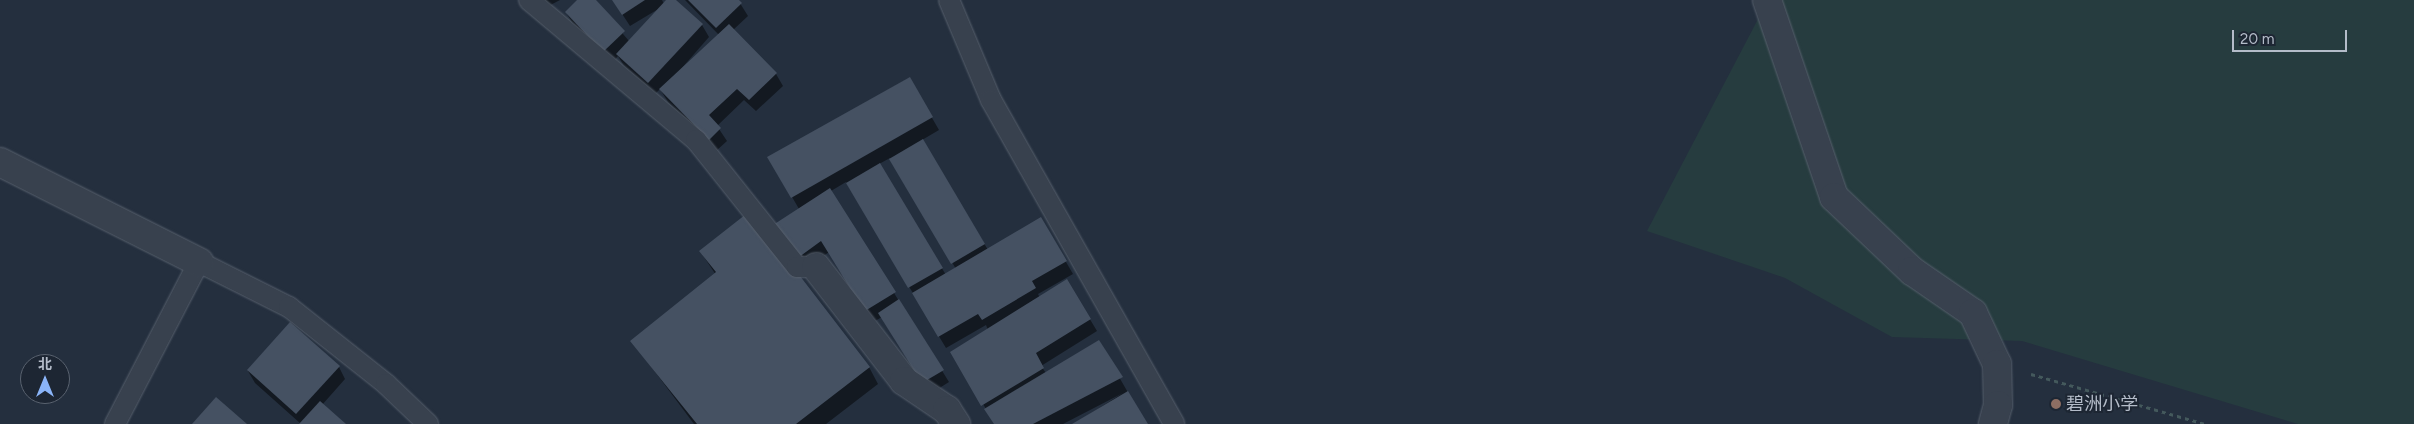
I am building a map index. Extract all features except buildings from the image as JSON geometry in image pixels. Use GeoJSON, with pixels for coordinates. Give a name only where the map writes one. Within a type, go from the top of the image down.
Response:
{"type":"FeatureCollection","features":[{"type":"Feature","properties":{"kind":"street"},"geometry":{"type":"LineString","coordinates":[[1767,0],[1834,198],[1912,271],[1973,313],[1996,364],[1998,405],[1993,424]]}},
{"type":"Feature","properties":{"kind":"street"},"geometry":{"type":"LineString","coordinates":[[0,162],[199,262]]}},
{"type":"Feature","properties":{"kind":"street"},"geometry":{"type":"LineString","coordinates":[[816,267],[904,381],[946,410],[956,424]]}},
{"type":"Feature","properties":{"kind":"lane"},"geometry":{"type":"LineString","coordinates":[[529,0],[696,140],[797,267],[816,267]]}},
{"type":"Feature","properties":{"kind":"lane"},"geometry":{"type":"LineString","coordinates":[[949,0],[991,100],[1174,424]]}},
{"type":"Feature","properties":{"kind":"lane"},"geometry":{"type":"LineString","coordinates":[[115,424],[199,262],[288,307],[386,384],[428,424]]}},
{"type":"Feature","properties":{"kind":"path"},"geometry":{"type":"LineString","coordinates":[[1996,364],[2205,424]]}},
{"type":"Feature","properties":{"kind":"green space"},"geometry":{"type":"Polygon","coordinates":[[[1768,0],[2414,0],[2414,424],[2298,424],[2022,341],[1892,337],[1785,278],[1647,231],[1768,0]]]}},
{"type":"Feature","properties":{"kind":"place","name":"碧洲小学"},"geometry":{"type":"Point","coordinates":[2056,404]}}]}
